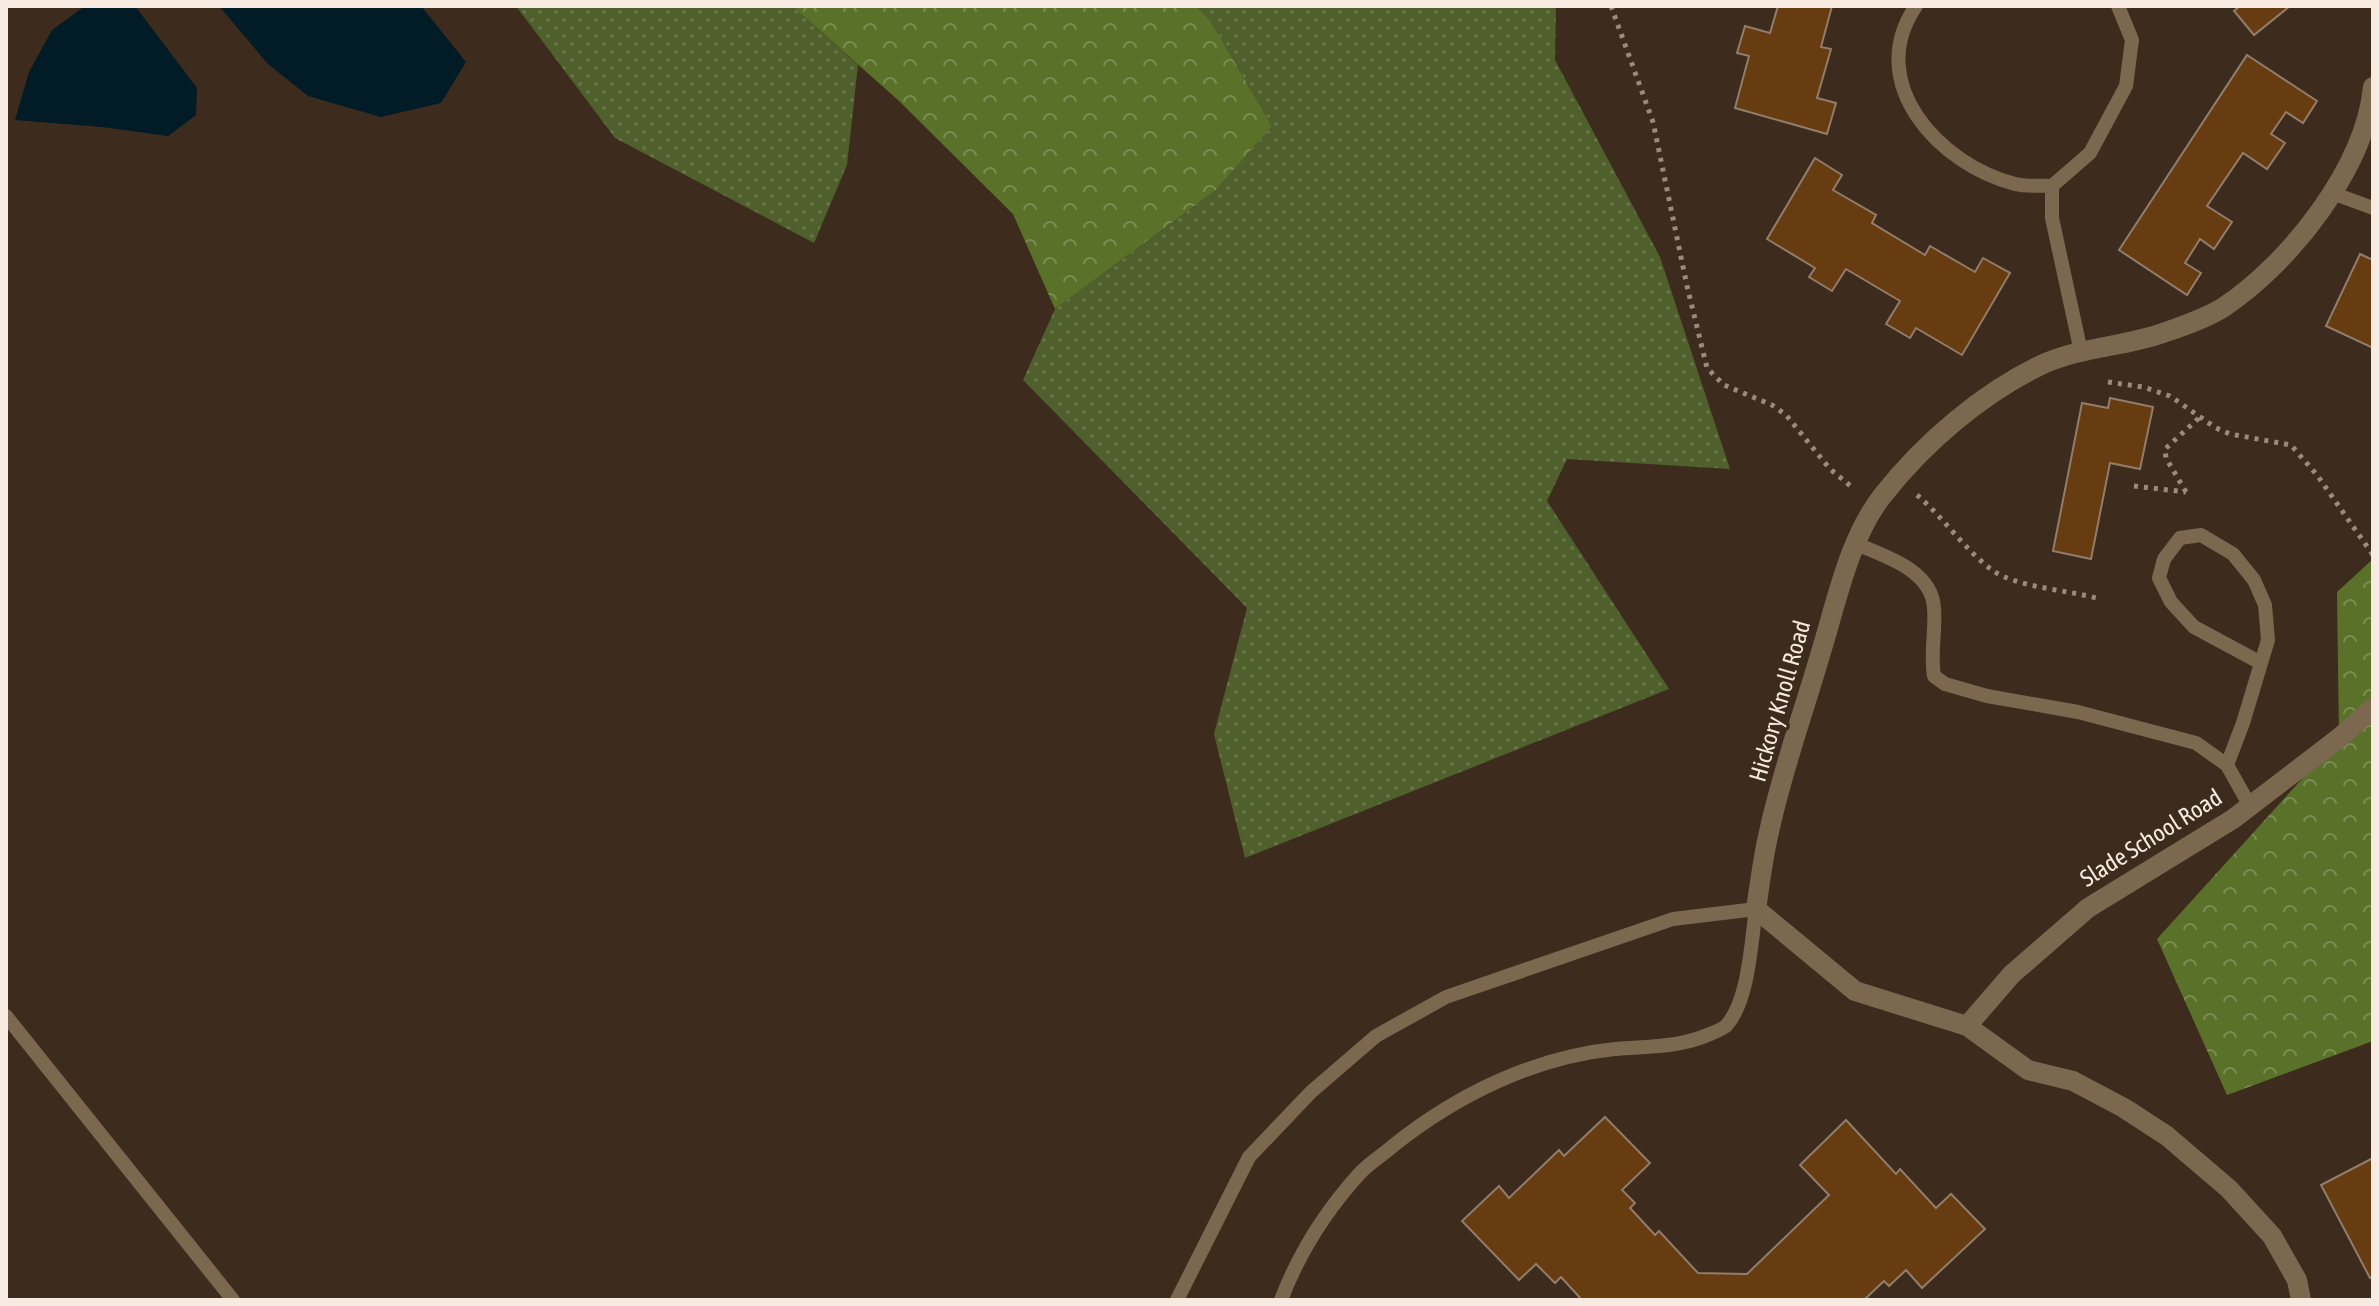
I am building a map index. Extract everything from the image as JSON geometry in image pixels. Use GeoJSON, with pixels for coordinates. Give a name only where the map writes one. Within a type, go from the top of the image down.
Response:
{"type":"FeatureCollection","features":[{"type":"Feature","properties":{"kind":"street","name":"Hickory Knoll Road"},"geometry":{"type":"LineString","coordinates":[[1756,909],[1769,831],[1856,544],[1878,502],[1939,437],[2008,382],[2044,364],[2081,352],[2161,334],[2221,309],[2252,286],[2304,231],[2354,157],[2373,87]]}},
{"type":"Feature","properties":{"kind":"street","name":"Slade School Road"},"geometry":{"type":"LineString","coordinates":[[1967,1026],[2012,974],[2088,908],[2233,819],[2373,708]]}},
{"type":"Feature","properties":{"kind":"street"},"geometry":{"type":"LineString","coordinates":[[1756,909],[1855,991],[1967,1026],[2028,1070],[2073,1081],[2124,1108],[2167,1136],[2229,1189],[2272,1236],[2297,1280],[2301,1300]]}},
{"type":"Feature","properties":{"kind":"lane"},"geometry":{"type":"LineString","coordinates":[[1916,6],[1899,45],[1898,76],[1914,115],[1939,142],[1974,167],[2016,184],[2052,186],[2090,153],[2126,86],[2132,40],[2118,6]]}},
{"type":"Feature","properties":{"kind":"lane"},"geometry":{"type":"LineString","coordinates":[[2052,186],[2052,218],[2081,352]]}},
{"type":"Feature","properties":{"kind":"lane"},"geometry":{"type":"LineString","coordinates":[[2332,193],[2373,208]]}},
{"type":"Feature","properties":{"kind":"lane"},"geometry":{"type":"LineString","coordinates":[[2227,765],[2243,723],[2268,640],[2265,605],[2254,580],[2233,554],[2201,535],[2180,538],[2164,559],[2159,578],[2171,602],[2194,627],[2261,663]]}},
{"type":"Feature","properties":{"kind":"lane"},"geometry":{"type":"LineString","coordinates":[[1856,544],[1906,566],[1926,585],[1934,604],[1930,655],[1934,676],[1945,684],[1987,696],[2078,712],[2196,743],[2227,765],[2250,806]]}},
{"type":"Feature","properties":{"kind":"lane"},"geometry":{"type":"LineString","coordinates":[[1177,1300],[1249,1157],[1311,1092],[1376,1036],[1446,997],[1673,919],[1756,909],[1739,1005],[1725,1027],[1695,1041],[1613,1049],[1553,1062],[1496,1080],[1422,1123],[1363,1170],[1327,1215],[1288,1282],[1281,1300]]}},
{"type":"Feature","properties":{"kind":"lane"},"geometry":{"type":"LineString","coordinates":[[6,1016],[233,1300]]}},
{"type":"Feature","properties":{"kind":"path"},"geometry":{"type":"LineString","coordinates":[[1611,6],[1653,122],[1707,368],[1724,385],[1772,405],[1786,415],[1830,469],[1847,484],[1878,502]]}},
{"type":"Feature","properties":{"kind":"path"},"geometry":{"type":"LineString","coordinates":[[2108,382],[2143,387],[2170,396],[2230,434],[2291,445],[2317,475],[2373,555]]}},
{"type":"Feature","properties":{"kind":"path"},"geometry":{"type":"LineString","coordinates":[[2134,486],[2186,492],[2166,458],[2165,449],[2200,417]]}},
{"type":"Feature","properties":{"kind":"path"},"geometry":{"type":"LineString","coordinates":[[1898,478],[1937,512],[1972,552],[1995,572],[2051,589],[2100,599]]}},
{"type":"Feature","properties":{"kind":"green space"},"geometry":{"type":"Polygon","coordinates":[[[516,6],[792,6],[858,65],[847,165],[814,243],[615,138],[516,6]]]}},
{"type":"Feature","properties":{"kind":"green space"},"geometry":{"type":"Polygon","coordinates":[[[792,6],[1196,6],[1210,20],[1272,126],[1216,190],[1055,309],[1013,214],[898,100],[792,6]]]}},
{"type":"Feature","properties":{"kind":"green space"},"geometry":{"type":"Polygon","coordinates":[[[1196,6],[1556,6],[1555,60],[1660,257],[1730,469],[1567,459],[1547,501],[1669,689],[1245,858],[1214,734],[1247,608],[1023,380],[1055,309],[1216,190],[1272,126],[1210,20],[1196,6]]]}},
{"type":"Feature","properties":{"kind":"green space"},"geometry":{"type":"Polygon","coordinates":[[[2373,559],[2373,1041],[2227,1095],[2157,939],[2339,738],[2337,592],[2373,559]]]}},
{"type":"Feature","properties":{"kind":"water"},"geometry":{"type":"Polygon","coordinates":[[[85,6],[135,6],[197,88],[196,115],[168,136],[15,120],[29,72],[52,30],[85,6]]]}},
{"type":"Feature","properties":{"kind":"water"},"geometry":{"type":"Polygon","coordinates":[[[219,6],[421,6],[466,62],[441,103],[381,117],[308,96],[268,64],[219,6]]]}},
{"type":"Feature","properties":{"kind":"building"},"geometry":{"type":"Polygon","coordinates":[[[1778,6],[1832,6],[1821,47],[1831,49],[1817,98],[1836,103],[1827,134],[1735,108],[1749,56],[1737,53],[1745,26],[1770,33],[1778,6]]]}},
{"type":"Feature","properties":{"kind":"building"},"geometry":{"type":"Polygon","coordinates":[[[2240,6],[2290,6],[2254,35],[2234,11],[2240,6]]]}},
{"type":"Feature","properties":{"kind":"building"},"geometry":{"type":"Polygon","coordinates":[[[2247,55],[2317,101],[2303,123],[2286,112],[2271,134],[2285,143],[2267,169],[2243,153],[2207,206],[2232,222],[2214,249],[2200,239],[2185,263],[2201,273],[2187,295],[2119,250],[2247,55]]]}},
{"type":"Feature","properties":{"kind":"building"},"geometry":{"type":"Polygon","coordinates":[[[1815,158],[1842,175],[1833,190],[1876,215],[1872,223],[1925,255],[1930,246],[1975,272],[1983,258],[2010,273],[1962,355],[1916,328],[1910,338],[1886,324],[1900,301],[1846,269],[1832,291],[1809,277],[1815,268],[1767,239],[1815,158]]]}},
{"type":"Feature","properties":{"kind":"building"},"geometry":{"type":"Polygon","coordinates":[[[2360,254],[2373,260],[2373,348],[2326,326],[2360,254]]]}},
{"type":"Feature","properties":{"kind":"building"},"geometry":{"type":"Polygon","coordinates":[[[2110,398],[2153,407],[2140,469],[2110,463],[2091,559],[2053,551],[2082,403],[2108,408],[2110,398]]]}},
{"type":"Feature","properties":{"kind":"building"},"geometry":{"type":"Polygon","coordinates":[[[1605,1117],[1650,1163],[1622,1190],[1635,1203],[1630,1208],[1655,1235],[1659,1231],[1698,1273],[1747,1274],[1829,1195],[1800,1165],[1846,1120],[1896,1174],[1900,1169],[1936,1208],[1951,1194],[1985,1229],[1922,1288],[1906,1270],[1889,1286],[1884,1281],[1864,1300],[1582,1300],[1561,1277],[1555,1283],[1536,1264],[1519,1280],[1462,1221],[1499,1186],[1509,1198],[1559,1150],[1564,1156],[1605,1117]]]}},
{"type":"Feature","properties":{"kind":"building"},"geometry":{"type":"Polygon","coordinates":[[[2373,1158],[2373,1277],[2370,1278],[2321,1185],[2373,1158]]]}}]}
